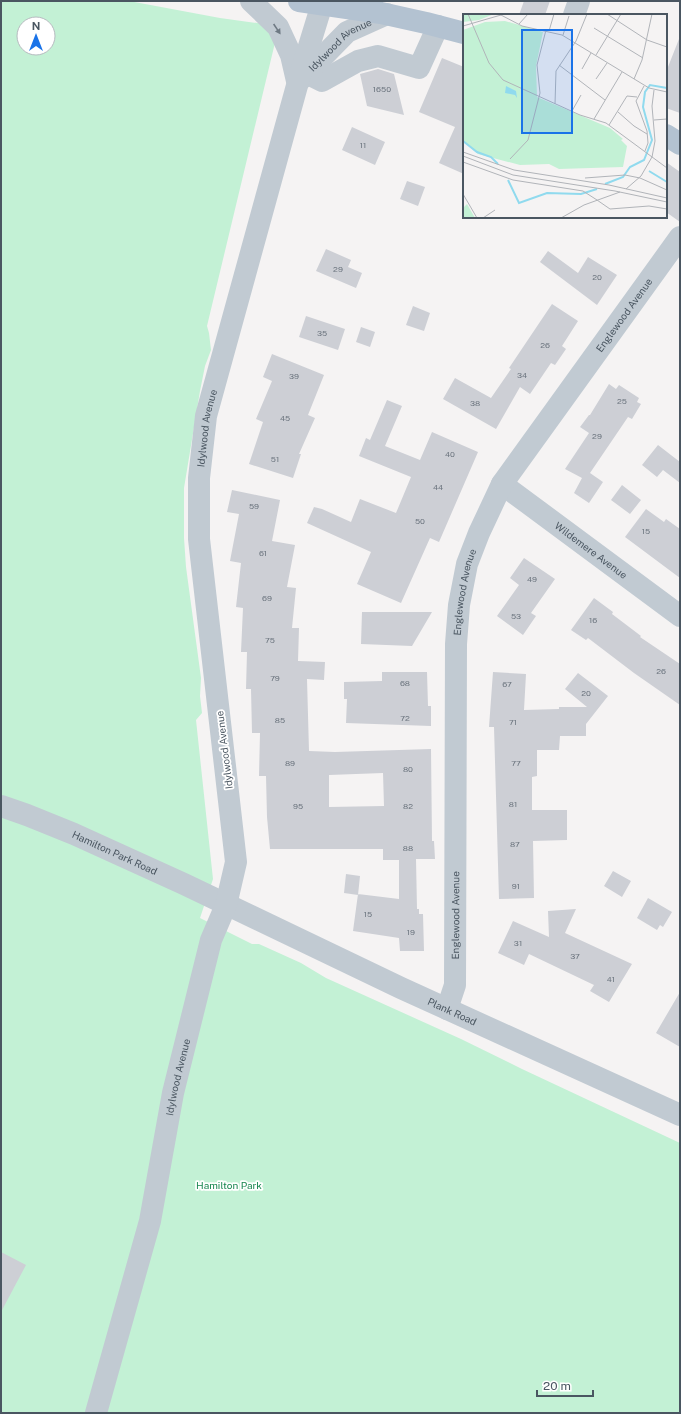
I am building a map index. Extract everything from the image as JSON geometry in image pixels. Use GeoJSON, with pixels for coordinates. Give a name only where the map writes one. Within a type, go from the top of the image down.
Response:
{"type":"FeatureCollection","features":[{"type":"Feature","properties":{"kind":"main road"},"geometry":{"type":"LineString","coordinates":[[299,1],[322,4],[366,6],[387,14],[463,33]]}},
{"type":"Feature","properties":{"kind":"main road"},"geometry":{"type":"LineString","coordinates":[[667,136],[680,144]]}},
{"type":"Feature","properties":{"kind":"street","name":"Idylwood Avenue"},"geometry":{"type":"LineString","coordinates":[[250,1],[278,27],[302,78]]}},
{"type":"Feature","properties":{"kind":"street"},"geometry":{"type":"LineString","coordinates":[[574,14],[578,1]]}},
{"type":"Feature","properties":{"kind":"street","name":"Idylwood Avenue"},"geometry":{"type":"LineString","coordinates":[[96,1413],[150,1221],[173,1093],[212,940],[226,905],[236,862],[199,539],[199,478],[206,416],[322,4]]}},
{"type":"Feature","properties":{"kind":"street","name":"Idylwood Avenue"},"geometry":{"type":"LineString","coordinates":[[302,78],[347,32],[387,14]]}},
{"type":"Feature","properties":{"kind":"street"},"geometry":{"type":"LineString","coordinates":[[302,78],[322,82],[358,61],[378,56],[419,68],[438,26]]}},
{"type":"Feature","properties":{"kind":"street"},"geometry":{"type":"LineString","coordinates":[[335,44],[358,61]]}},
{"type":"Feature","properties":{"kind":"street","name":"Englewood Avenue"},"geometry":{"type":"LineString","coordinates":[[447,1009],[455,985],[456,652],[459,605],[467,564],[479,533],[502,484],[680,237]]}},
{"type":"Feature","properties":{"kind":"street","name":"Wildemere Avenue"},"geometry":{"type":"LineString","coordinates":[[502,484],[680,616]]}},
{"type":"Feature","properties":{"kind":"street","name":"Hamilton Park Road"},"geometry":{"type":"LineString","coordinates":[[1,806],[74,834],[226,905]]}},
{"type":"Feature","properties":{"kind":"street","name":"Plank Road"},"geometry":{"type":"LineString","coordinates":[[226,905],[447,1009],[679,1112]]}},
{"type":"Feature","properties":{"kind":"green space","name":"Hamilton Park"},"geometry":{"type":"Polygon","coordinates":[[[1,1],[129,1],[220,18],[279,26],[207,326],[211,350],[205,366],[200,391],[184,488],[184,538],[186,567],[201,678],[200,696],[202,713],[196,720],[213,879],[200,918],[252,944],[259,944],[301,963],[326,978],[461,1039],[680,1143],[680,1413],[1,1413],[1,1]]]}},
{"type":"Feature","properties":{"kind":"building"},"geometry":{"type":"Polygon","coordinates":[[[524,1],[550,1],[545,14],[519,14],[524,1]]]}},
{"type":"Feature","properties":{"kind":"building"},"geometry":{"type":"Polygon","coordinates":[[[680,39],[680,113],[667,108],[667,69],[680,39]]]}},
{"type":"Feature","properties":{"kind":"building"},"geometry":{"type":"Polygon","coordinates":[[[442,58],[463,67],[463,174],[439,163],[455,127],[419,112],[442,58]]]}},
{"type":"Feature","properties":{"kind":"building"},"geometry":{"type":"Polygon","coordinates":[[[378,69],[394,74],[404,115],[367,106],[360,74],[378,69]]]}},
{"type":"Feature","properties":{"kind":"building"},"geometry":{"type":"Polygon","coordinates":[[[352,127],[385,142],[375,165],[342,150],[352,127]]]}},
{"type":"Feature","properties":{"kind":"building"},"geometry":{"type":"Polygon","coordinates":[[[667,163],[680,172],[680,222],[667,213],[667,163]]]}},
{"type":"Feature","properties":{"kind":"building"},"geometry":{"type":"Polygon","coordinates":[[[407,181],[425,187],[418,206],[400,199],[407,181]]]}},
{"type":"Feature","properties":{"kind":"building"},"geometry":{"type":"Polygon","coordinates":[[[326,249],[351,260],[348,267],[362,273],[356,288],[316,271],[326,249]]]}},
{"type":"Feature","properties":{"kind":"building"},"geometry":{"type":"Polygon","coordinates":[[[548,251],[578,273],[588,257],[617,275],[597,305],[540,262],[548,251]]]}},
{"type":"Feature","properties":{"kind":"building"},"geometry":{"type":"Polygon","coordinates":[[[552,304],[578,321],[562,346],[566,349],[555,365],[551,363],[530,394],[520,387],[496,429],[443,399],[455,378],[491,398],[511,369],[509,368],[552,304]]]}},
{"type":"Feature","properties":{"kind":"building"},"geometry":{"type":"Polygon","coordinates":[[[413,306],[430,313],[424,331],[406,325],[413,306]]]}},
{"type":"Feature","properties":{"kind":"building"},"geometry":{"type":"Polygon","coordinates":[[[306,316],[345,329],[338,350],[299,337],[306,316]]]}},
{"type":"Feature","properties":{"kind":"building"},"geometry":{"type":"Polygon","coordinates":[[[361,327],[375,332],[370,347],[356,342],[361,327]]]}},
{"type":"Feature","properties":{"kind":"building"},"geometry":{"type":"Polygon","coordinates":[[[272,354],[324,375],[308,415],[315,418],[299,454],[301,454],[293,478],[249,464],[263,422],[256,419],[272,381],[263,377],[272,354]]]}},
{"type":"Feature","properties":{"kind":"building"},"geometry":{"type":"Polygon","coordinates":[[[609,384],[616,389],[619,385],[639,398],[637,402],[641,404],[632,419],[628,417],[590,473],[603,482],[589,503],[574,493],[582,478],[565,469],[589,433],[580,427],[590,415],[609,384]]]}},
{"type":"Feature","properties":{"kind":"building"},"geometry":{"type":"Polygon","coordinates":[[[387,400],[402,406],[385,446],[420,460],[432,432],[478,452],[439,542],[430,538],[401,603],[357,584],[371,552],[307,523],[314,507],[351,522],[360,499],[396,513],[411,477],[359,456],[366,438],[370,440],[387,400]]]}},
{"type":"Feature","properties":{"kind":"building"},"geometry":{"type":"Polygon","coordinates":[[[658,445],[680,462],[680,483],[663,470],[657,477],[642,465],[658,445]]]}},
{"type":"Feature","properties":{"kind":"building"},"geometry":{"type":"Polygon","coordinates":[[[622,485],[641,500],[630,514],[611,500],[622,485]]]}},
{"type":"Feature","properties":{"kind":"building"},"geometry":{"type":"Polygon","coordinates":[[[232,490],[280,500],[272,541],[295,545],[287,587],[296,588],[292,628],[299,628],[298,661],[325,662],[324,680],[307,679],[309,751],[335,752],[431,749],[432,841],[434,841],[435,859],[416,859],[417,909],[419,909],[419,914],[423,914],[424,951],[400,951],[399,938],[353,931],[358,894],[399,899],[399,860],[383,860],[383,849],[270,849],[267,817],[266,776],[259,776],[260,733],[252,733],[251,689],[246,689],[247,652],[241,652],[243,608],[236,607],[241,563],[230,561],[239,514],[227,512],[232,490]],[[383,773],[329,775],[329,807],[384,806],[383,773]]]}},
{"type":"Feature","properties":{"kind":"building"},"geometry":{"type":"Polygon","coordinates":[[[646,509],[664,522],[666,519],[680,529],[680,578],[625,537],[646,509]]]}},
{"type":"Feature","properties":{"kind":"building"},"geometry":{"type":"Polygon","coordinates":[[[524,558],[555,579],[531,613],[536,616],[523,635],[497,616],[519,585],[510,578],[524,558]]]}},
{"type":"Feature","properties":{"kind":"building"},"geometry":{"type":"Polygon","coordinates":[[[594,598],[613,612],[612,614],[641,636],[640,637],[680,664],[680,705],[634,673],[588,638],[586,640],[571,630],[594,598]]]}},
{"type":"Feature","properties":{"kind":"building"},"geometry":{"type":"Polygon","coordinates":[[[362,612],[432,612],[412,646],[361,644],[362,612]]]}},
{"type":"Feature","properties":{"kind":"building"},"geometry":{"type":"Polygon","coordinates":[[[382,672],[427,672],[428,706],[431,706],[431,726],[346,723],[347,699],[344,699],[344,682],[382,681],[382,672]]]}},
{"type":"Feature","properties":{"kind":"building"},"geometry":{"type":"Polygon","coordinates":[[[493,672],[526,674],[524,710],[559,709],[559,707],[587,707],[565,689],[578,673],[608,696],[586,724],[586,736],[560,736],[559,750],[537,750],[537,776],[532,777],[532,810],[567,810],[567,840],[533,841],[534,898],[499,899],[494,727],[489,727],[493,672]]]}},
{"type":"Feature","properties":{"kind":"building"},"geometry":{"type":"Polygon","coordinates":[[[613,871],[631,881],[622,897],[604,886],[613,871]]]}},
{"type":"Feature","properties":{"kind":"building"},"geometry":{"type":"Polygon","coordinates":[[[346,874],[360,876],[358,895],[344,893],[346,874]]]}},
{"type":"Feature","properties":{"kind":"building"},"geometry":{"type":"Polygon","coordinates":[[[648,898],[672,912],[663,927],[660,925],[657,930],[637,918],[648,898]]]}},
{"type":"Feature","properties":{"kind":"building"},"geometry":{"type":"Polygon","coordinates":[[[576,909],[565,933],[632,964],[609,1002],[590,991],[594,985],[529,954],[524,965],[498,953],[513,921],[549,937],[548,911],[576,909]]]}},
{"type":"Feature","properties":{"kind":"building"},"geometry":{"type":"Polygon","coordinates":[[[680,992],[680,1047],[656,1033],[680,992]]]}},
{"type":"Feature","properties":{"kind":"building"},"geometry":{"type":"Polygon","coordinates":[[[1,1252],[26,1265],[1,1312],[1,1252]]]}}]}
